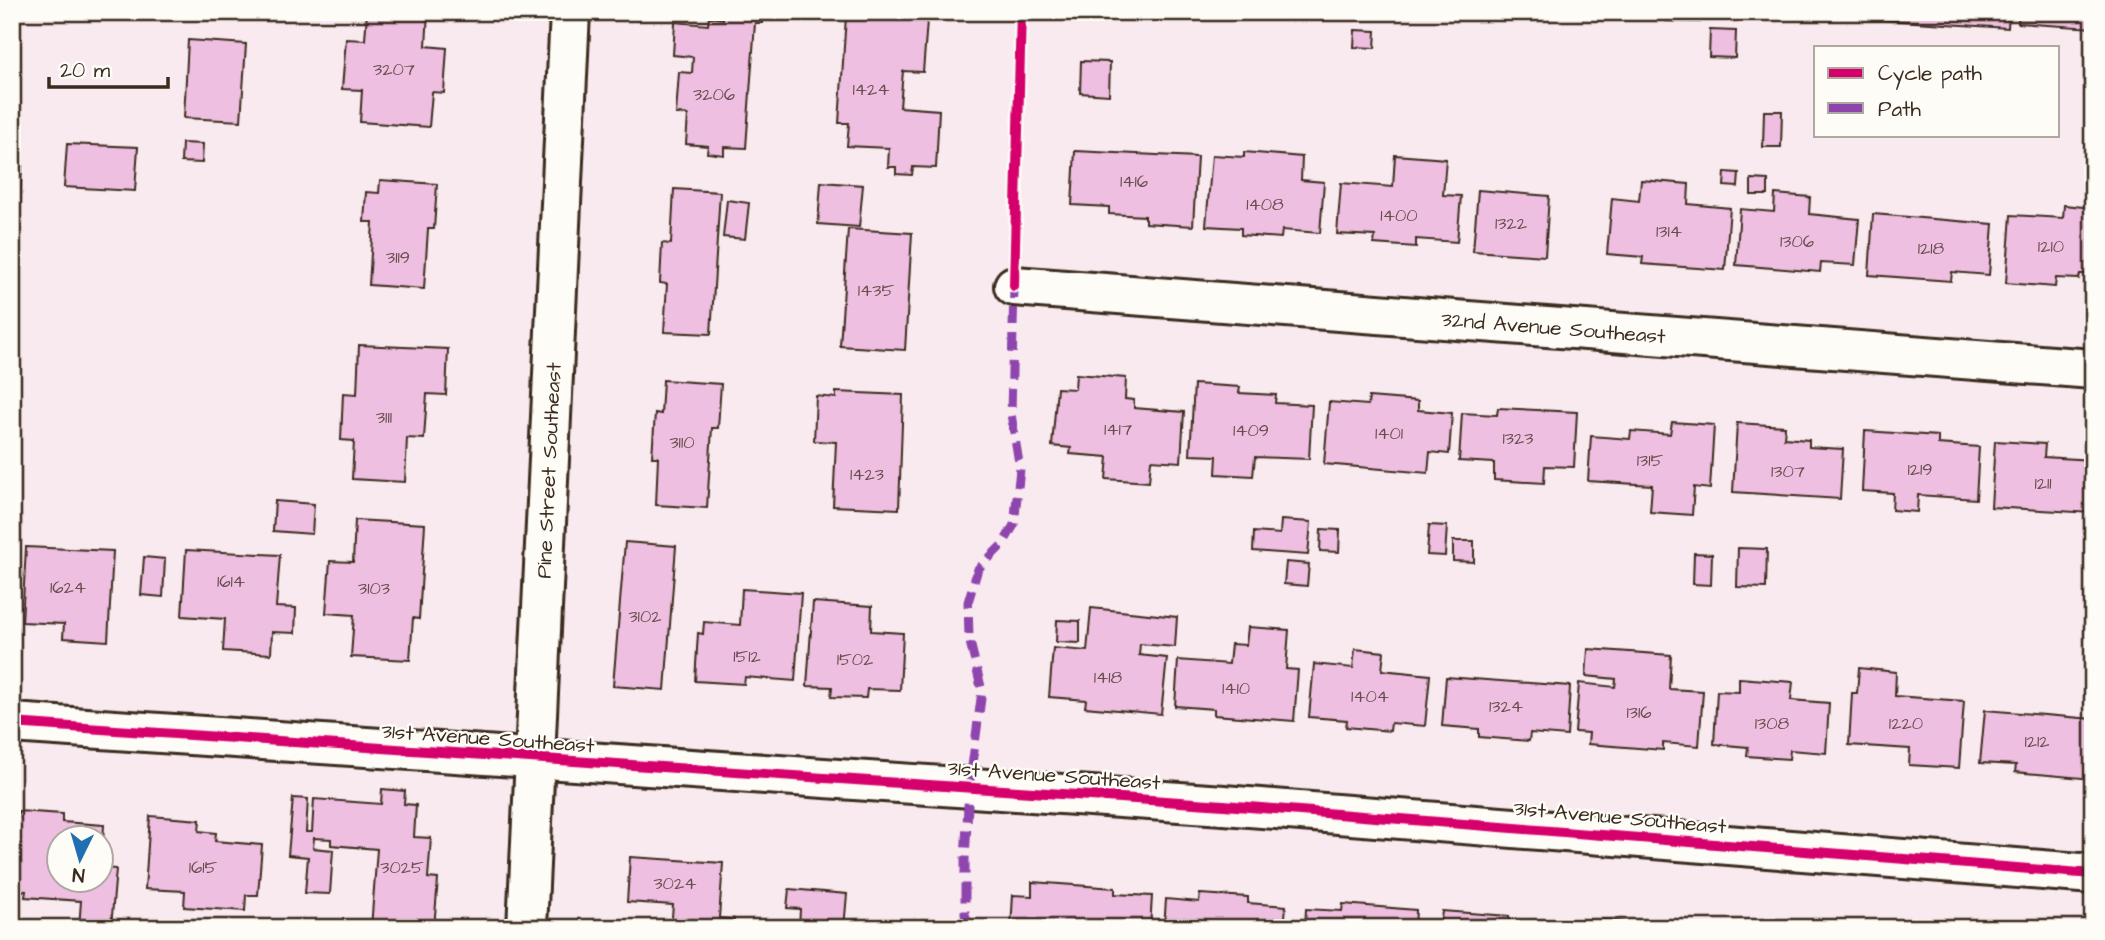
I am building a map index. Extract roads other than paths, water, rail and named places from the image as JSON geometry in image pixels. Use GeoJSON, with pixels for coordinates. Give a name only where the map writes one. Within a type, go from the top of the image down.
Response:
{"type":"FeatureCollection","features":[{"type":"Feature","properties":{"kind":"street","name":"Pine Street Southeast"},"geometry":{"type":"LineString","coordinates":[[527,928],[570,12]]}},
{"type":"Feature","properties":{"kind":"street","name":"32nd Avenue Southeast"},"geometry":{"type":"LineString","coordinates":[[1014,286],[2093,369]]}},
{"type":"Feature","properties":{"kind":"street","name":"31st Avenue Southeast"},"geometry":{"type":"LineString","coordinates":[[12,723],[536,761],[1224,805],[2093,874]]}}]}
